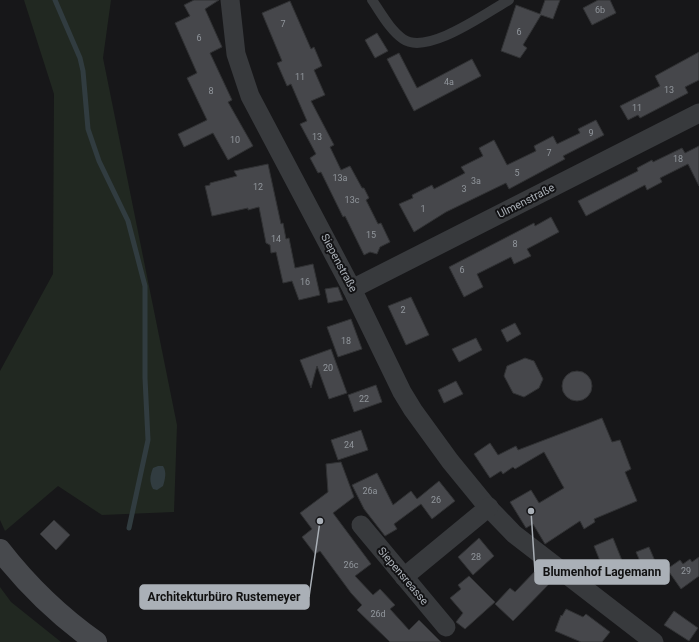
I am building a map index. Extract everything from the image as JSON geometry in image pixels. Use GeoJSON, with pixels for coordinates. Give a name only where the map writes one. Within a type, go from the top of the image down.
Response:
{"type":"FeatureCollection","features":[{"type":"Feature","properties":{"kind":"main road"},"geometry":{"type":"LineString","coordinates":[[0,550],[27,583],[76,628],[96,642]]}},
{"type":"Feature","properties":{"kind":"street","name":"Siepenstraße"},"geometry":{"type":"LineString","coordinates":[[230,0],[234,40],[244,81],[352,289],[402,392],[413,410],[450,461],[489,508],[514,534],[654,642]]}},
{"type":"Feature","properties":{"kind":"street","name":"Ulmenstraße"},"geometry":{"type":"LineString","coordinates":[[352,289],[699,113]]}},
{"type":"Feature","properties":{"kind":"street"},"geometry":{"type":"LineString","coordinates":[[404,577],[489,508]]}},
{"type":"Feature","properties":{"kind":"street","name":"Siepensreasse"},"geometry":{"type":"LineString","coordinates":[[361,525],[446,627]]}},
{"type":"Feature","properties":{"kind":"lane"},"geometry":{"type":"LineString","coordinates":[[372,0],[396,33],[404,40],[413,43],[427,43],[442,38],[509,0]]}},
{"type":"Feature","properties":{"kind":"shaded area"},"geometry":{"type":"Polygon","coordinates":[[[24,0],[111,0],[103,58],[177,425],[174,512],[102,515],[58,486],[5,531],[0,520],[0,371],[53,274],[54,94],[24,0]]]}},
{"type":"Feature","properties":{"kind":"shaded area"},"geometry":{"type":"Polygon","coordinates":[[[163,466],[165,476],[163,486],[157,490],[153,489],[150,478],[153,468],[163,466]]]}},
{"type":"Feature","properties":{"kind":"shaded area"},"geometry":{"type":"Polygon","coordinates":[[[0,587],[11,602],[61,642],[0,642],[0,587]]]}},
{"type":"Feature","properties":{"kind":"building"},"geometry":{"type":"Polygon","coordinates":[[[194,0],[219,0],[205,9],[222,47],[210,53],[232,100],[228,102],[253,146],[228,160],[213,133],[184,147],[178,134],[207,120],[187,78],[197,73],[175,23],[190,16],[184,5],[194,0]]]}},
{"type":"Feature","properties":{"kind":"building"},"geometry":{"type":"Polygon","coordinates":[[[545,0],[560,0],[553,19],[541,15],[523,45],[527,48],[520,58],[501,51],[516,5],[540,14],[545,0]]]}},
{"type":"Feature","properties":{"kind":"building"},"geometry":{"type":"Polygon","coordinates":[[[598,0],[610,0],[616,13],[592,25],[583,8],[598,0]]]}},
{"type":"Feature","properties":{"kind":"building"},"geometry":{"type":"Polygon","coordinates":[[[290,1],[311,49],[314,47],[322,66],[314,70],[325,95],[311,101],[334,145],[330,147],[341,170],[350,166],[362,188],[364,188],[369,198],[366,200],[378,224],[381,223],[390,242],[380,247],[377,254],[370,252],[364,255],[321,172],[318,173],[310,158],[316,154],[300,124],[307,121],[291,84],[287,86],[277,63],[282,61],[262,13],[290,1]]]}},
{"type":"Feature","properties":{"kind":"building"},"geometry":{"type":"Polygon","coordinates":[[[377,33],[388,51],[375,58],[365,40],[377,33]]]}},
{"type":"Feature","properties":{"kind":"building"},"geometry":{"type":"Polygon","coordinates":[[[699,52],[699,80],[685,87],[688,93],[640,118],[638,115],[628,120],[620,106],[660,86],[655,76],[699,52]]]}},
{"type":"Feature","properties":{"kind":"building"},"geometry":{"type":"Polygon","coordinates":[[[399,53],[417,88],[472,59],[481,76],[414,111],[387,59],[399,53]]]}},
{"type":"Feature","properties":{"kind":"building"},"geometry":{"type":"Polygon","coordinates":[[[596,120],[604,135],[563,156],[565,159],[509,189],[506,183],[446,212],[414,232],[399,204],[413,198],[412,195],[432,185],[434,189],[465,173],[461,167],[483,156],[479,148],[494,140],[507,165],[536,151],[534,146],[553,136],[557,144],[580,133],[578,129],[596,120]]]}},
{"type":"Feature","properties":{"kind":"building"},"geometry":{"type":"Polygon","coordinates":[[[699,146],[699,186],[688,164],[660,178],[662,182],[647,190],[645,185],[586,216],[578,201],[638,171],[637,168],[652,160],[653,162],[682,148],[685,153],[699,146]]]}},
{"type":"Feature","properties":{"kind":"building"},"geometry":{"type":"Polygon","coordinates":[[[268,164],[281,224],[283,223],[286,239],[289,238],[295,268],[313,264],[320,295],[299,300],[292,281],[283,283],[276,252],[271,253],[270,245],[266,243],[259,207],[212,216],[205,186],[210,185],[210,183],[237,176],[234,171],[268,164]]]}},
{"type":"Feature","properties":{"kind":"building"},"geometry":{"type":"Polygon","coordinates":[[[551,217],[559,232],[527,249],[531,256],[514,264],[511,257],[477,274],[483,287],[464,297],[449,267],[534,223],[535,226],[551,217]]]}},
{"type":"Feature","properties":{"kind":"building"},"geometry":{"type":"Polygon","coordinates":[[[338,287],[343,300],[328,303],[325,289],[338,287]]]}},
{"type":"Feature","properties":{"kind":"building"},"geometry":{"type":"Polygon","coordinates":[[[411,297],[429,335],[406,345],[388,306],[411,297]]]}},
{"type":"Feature","properties":{"kind":"building"},"geometry":{"type":"Polygon","coordinates":[[[351,319],[362,349],[338,357],[327,327],[351,319]]]}},
{"type":"Feature","properties":{"kind":"building"},"geometry":{"type":"Polygon","coordinates":[[[515,323],[521,334],[507,342],[501,330],[515,323]]]}},
{"type":"Feature","properties":{"kind":"building"},"geometry":{"type":"Polygon","coordinates":[[[476,338],[482,350],[459,362],[452,349],[476,338]]]}},
{"type":"Feature","properties":{"kind":"building"},"geometry":{"type":"Polygon","coordinates":[[[331,349],[347,393],[329,399],[317,366],[311,388],[300,360],[331,349]]]}},
{"type":"Feature","properties":{"kind":"building"},"geometry":{"type":"Polygon","coordinates":[[[525,358],[534,361],[543,379],[539,388],[524,397],[513,393],[504,376],[507,366],[525,358]]]}},
{"type":"Feature","properties":{"kind":"building"},"geometry":{"type":"Polygon","coordinates":[[[577,371],[588,375],[592,386],[588,397],[577,401],[566,397],[562,386],[566,375],[577,371]]]}},
{"type":"Feature","properties":{"kind":"building"},"geometry":{"type":"Polygon","coordinates":[[[456,381],[463,394],[444,403],[438,390],[456,381]]]}},
{"type":"Feature","properties":{"kind":"building"},"geometry":{"type":"Polygon","coordinates":[[[376,385],[382,402],[354,412],[348,395],[376,385]]]}},
{"type":"Feature","properties":{"kind":"building"},"geometry":{"type":"Polygon","coordinates":[[[602,418],[612,442],[620,440],[631,469],[625,472],[637,501],[594,519],[595,522],[584,529],[580,521],[545,544],[533,524],[526,528],[510,502],[531,490],[539,503],[564,488],[544,452],[515,469],[513,467],[503,474],[501,471],[490,478],[474,454],[490,443],[498,455],[516,446],[518,450],[602,418]]]}},
{"type":"Feature","properties":{"kind":"building"},"geometry":{"type":"Polygon","coordinates":[[[361,430],[368,450],[338,460],[331,440],[361,430]]]}},
{"type":"Feature","properties":{"kind":"building"},"geometry":{"type":"Polygon","coordinates":[[[341,462],[354,497],[333,513],[371,564],[355,576],[373,595],[380,589],[395,605],[390,609],[409,630],[419,620],[441,642],[390,642],[357,610],[362,605],[351,593],[320,551],[315,554],[302,537],[312,529],[300,513],[328,492],[326,464],[341,462]]]}},
{"type":"Feature","properties":{"kind":"building"},"geometry":{"type":"Polygon","coordinates":[[[377,473],[393,505],[411,491],[417,499],[439,481],[455,501],[432,519],[421,504],[394,524],[397,529],[385,536],[364,509],[352,485],[377,473]]]}},
{"type":"Feature","properties":{"kind":"building"},"geometry":{"type":"Polygon","coordinates":[[[54,520],[70,535],[56,550],[40,534],[54,520]]]}},
{"type":"Feature","properties":{"kind":"building"},"geometry":{"type":"Polygon","coordinates":[[[479,538],[494,556],[473,575],[458,557],[479,538]]]}},
{"type":"Feature","properties":{"kind":"building"},"geometry":{"type":"Polygon","coordinates":[[[613,538],[623,563],[604,571],[594,546],[613,538]]]}},
{"type":"Feature","properties":{"kind":"building"},"geometry":{"type":"Polygon","coordinates":[[[649,547],[655,561],[642,566],[636,552],[649,547]]]}},
{"type":"Feature","properties":{"kind":"building"},"geometry":{"type":"Polygon","coordinates":[[[699,557],[699,576],[681,589],[667,569],[680,560],[683,564],[690,559],[692,562],[699,557]]]}},
{"type":"Feature","properties":{"kind":"building"},"geometry":{"type":"Polygon","coordinates":[[[537,569],[551,582],[513,621],[495,604],[510,588],[515,592],[537,569]]]}},
{"type":"Feature","properties":{"kind":"building"},"geometry":{"type":"Polygon","coordinates":[[[469,576],[495,602],[465,629],[456,622],[463,613],[450,598],[461,589],[458,585],[469,576]]]}},
{"type":"Feature","properties":{"kind":"building"},"geometry":{"type":"Polygon","coordinates":[[[566,609],[583,617],[586,614],[610,632],[602,642],[581,642],[555,631],[561,615],[562,616],[566,609]]]}},
{"type":"Feature","properties":{"kind":"building"},"geometry":{"type":"Polygon","coordinates":[[[674,611],[698,628],[689,641],[664,625],[674,611]]]}},
{"type":"Feature","properties":{"kind":"waterway"},"geometry":{"type":"LineString","coordinates":[[55,0],[80,58],[83,71],[88,129],[99,161],[128,221],[145,286],[145,378],[148,440],[129,528]]}},
{"type":"Feature","properties":{"kind":"place","name":"Blumenhof Lagemann"},"geometry":{"type":"Point","coordinates":[531,511]}},
{"type":"Feature","properties":{"kind":"place","name":"Architekturbüro Rustemeyer"},"geometry":{"type":"Point","coordinates":[320,521]}}]}
